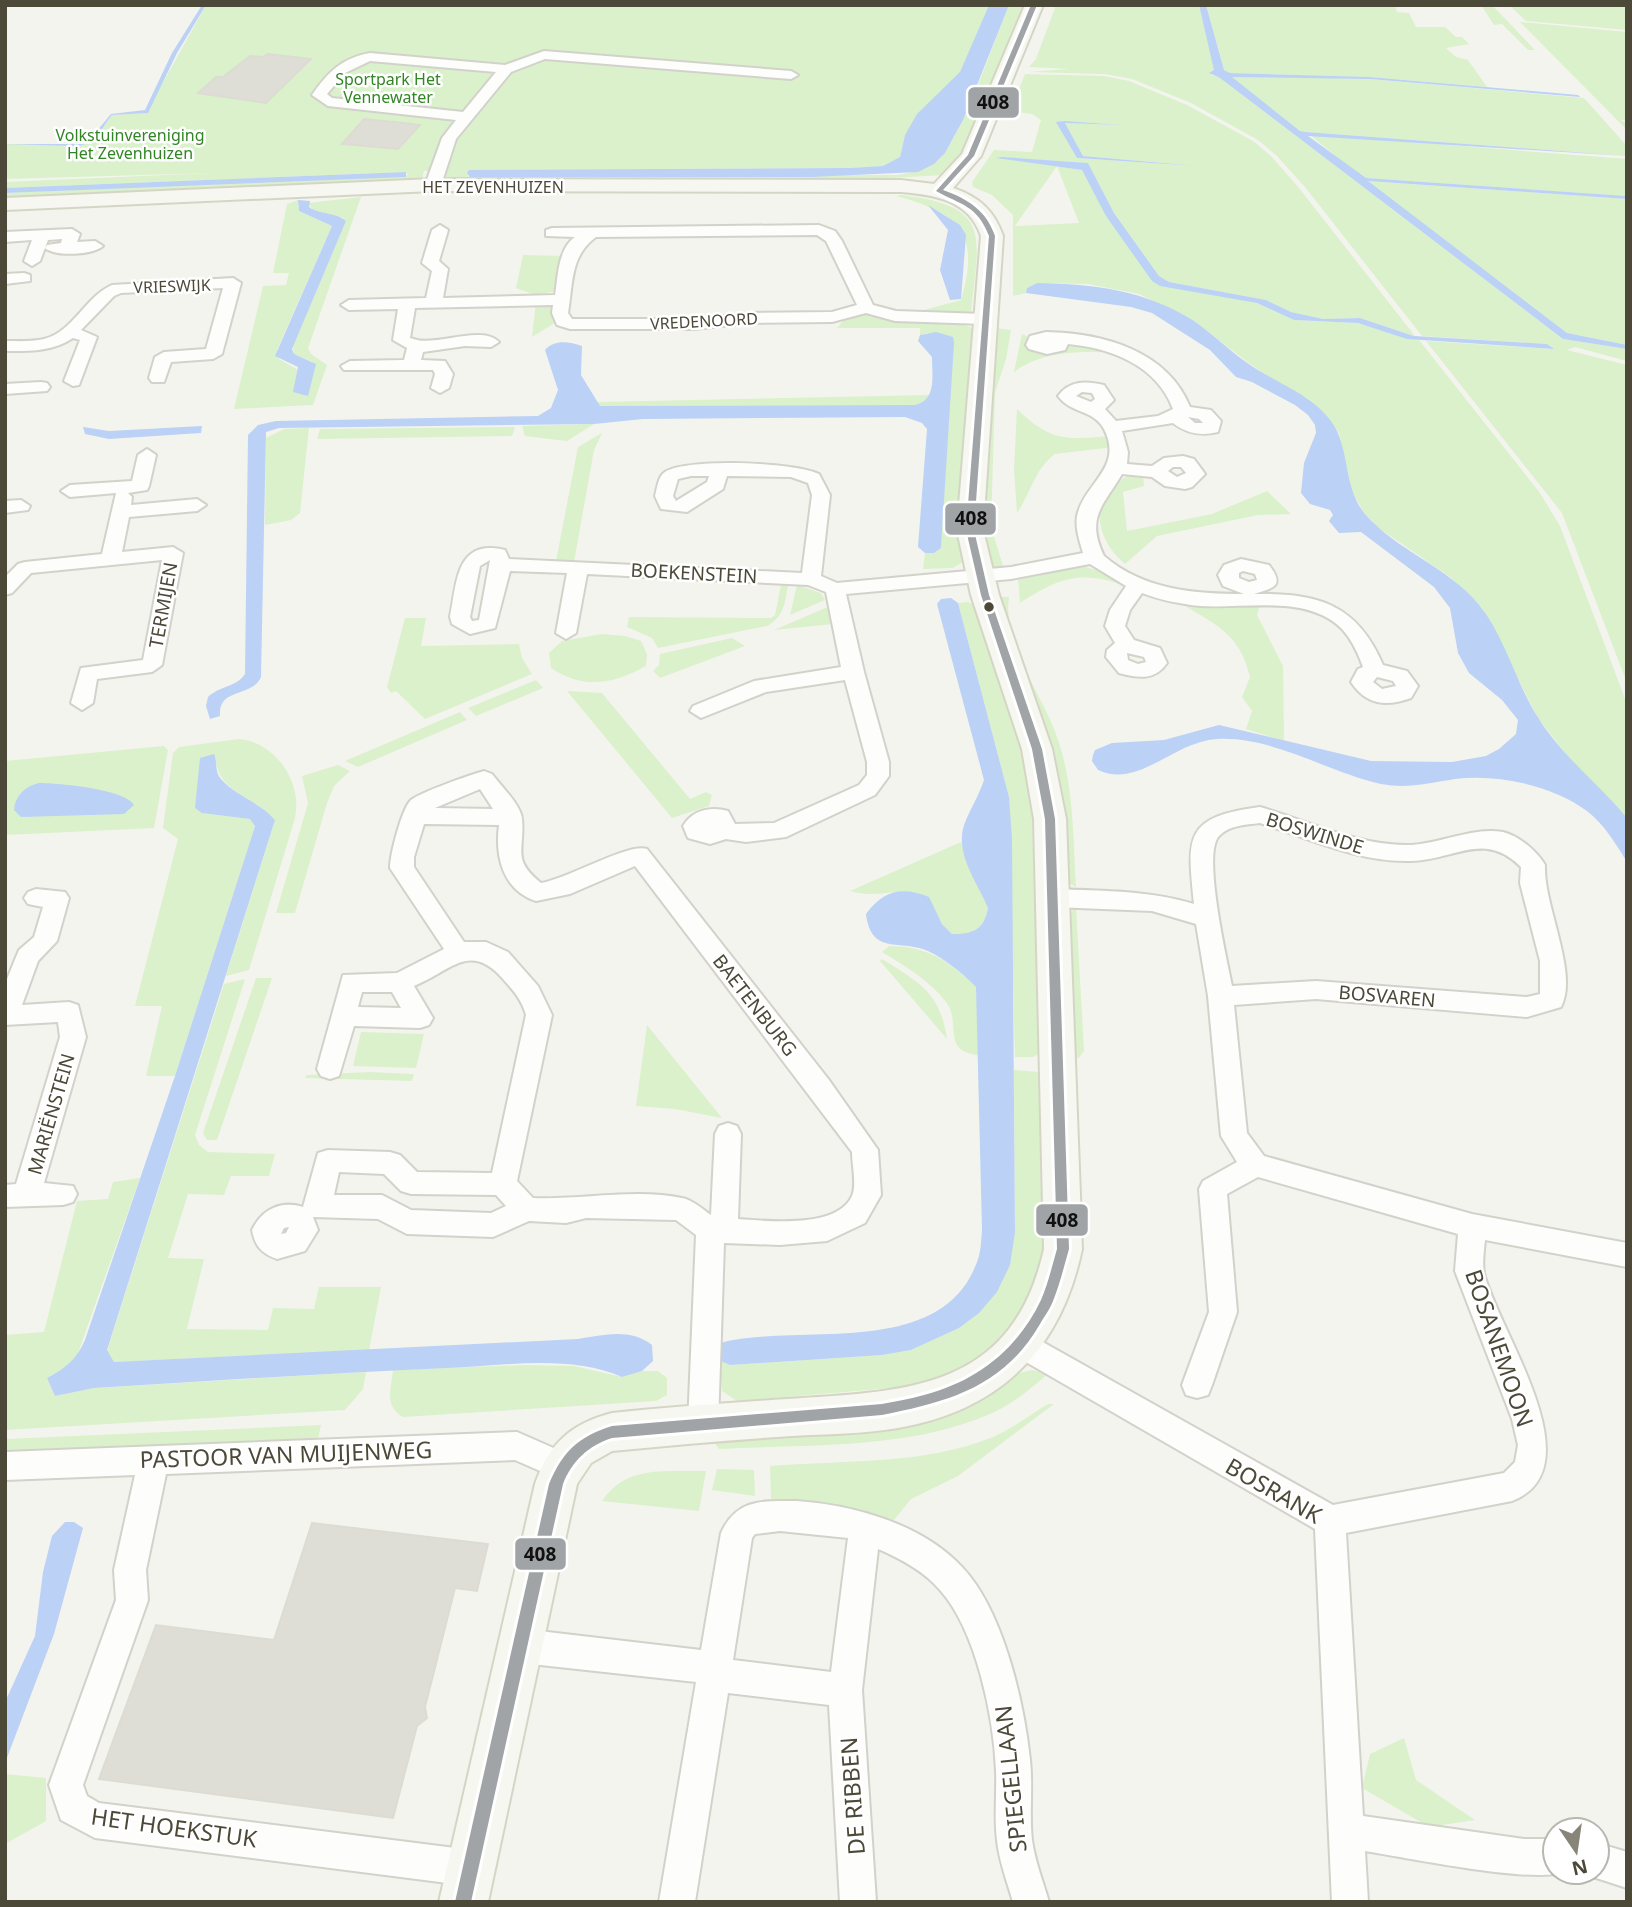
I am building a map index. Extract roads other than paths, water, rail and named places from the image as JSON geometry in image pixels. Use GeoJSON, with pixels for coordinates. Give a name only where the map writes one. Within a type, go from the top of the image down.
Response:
{"type":"FeatureCollection","features":[{"type":"Feature","properties":{"kind":"street"},"geometry":{"type":"LineString","coordinates":[[939,191],[971,156],[1034,5]]}},
{"type":"Feature","properties":{"kind":"street"},"geometry":{"type":"LineString","coordinates":[[465,117],[328,102],[319,95],[346,63],[370,57],[506,69],[544,55],[791,75]]}},
{"type":"Feature","properties":{"kind":"street"},"geometry":{"type":"LineString","coordinates":[[433,185],[445,146],[465,117],[506,69]]}},
{"type":"Feature","properties":{"kind":"street","name":"HET ZEVENHUIZEN"},"geometry":{"type":"LineString","coordinates":[[5,204],[433,185],[892,186],[939,191],[978,208],[989,220],[992,236],[984,319]]}},
{"type":"Feature","properties":{"kind":"street"},"geometry":{"type":"LineString","coordinates":[[434,301],[440,269],[430,263],[440,230]]}},
{"type":"Feature","properties":{"kind":"street"},"geometry":{"type":"LineString","coordinates":[[552,233],[819,230],[829,234],[834,241],[866,308]]}},
{"type":"Feature","properties":{"kind":"street"},"geometry":{"type":"LineString","coordinates":[[349,305],[561,300],[568,263],[575,246],[592,233]]}},
{"type":"Feature","properties":{"kind":"street"},"geometry":{"type":"LineString","coordinates":[[5,237],[37,248],[72,234],[95,246]]}},
{"type":"Feature","properties":{"kind":"street"},"geometry":{"type":"LineString","coordinates":[[5,279],[24,278]]}},
{"type":"Feature","properties":{"kind":"street","name":"VRIESWIJK"},"geometry":{"type":"LineString","coordinates":[[5,346],[51,343],[69,332],[105,293],[118,288],[233,283],[213,354],[164,357],[158,378]]}},
{"type":"Feature","properties":{"kind":"street","name":"VREDENOORD"},"geometry":{"type":"LineString","coordinates":[[561,300],[559,313],[563,321],[579,325],[694,324],[751,318],[832,317],[866,308],[879,314],[895,316],[984,319]]}},
{"type":"Feature","properties":{"kind":"street"},"geometry":{"type":"LineString","coordinates":[[407,304],[401,340],[416,347],[443,347],[460,341],[491,342]]}},
{"type":"Feature","properties":{"kind":"street"},"geometry":{"type":"LineString","coordinates":[[467,1885],[563,1467],[580,1446],[602,1434],[914,1406],[971,1385],[995,1370],[1022,1345],[1053,1295],[1063,1249],[1050,819],[1043,774],[979,576],[970,528],[984,319]]}},
{"type":"Feature","properties":{"kind":"street"},"geometry":{"type":"LineString","coordinates":[[69,332],[89,337],[73,381]]}},
{"type":"Feature","properties":{"kind":"street"},"geometry":{"type":"LineString","coordinates":[[1061,338],[1104,345],[1143,362],[1171,385],[1180,413],[1112,427]]}},
{"type":"Feature","properties":{"kind":"street"},"geometry":{"type":"LineString","coordinates":[[411,365],[416,347]]}},
{"type":"Feature","properties":{"kind":"street"},"geometry":{"type":"LineString","coordinates":[[440,388],[444,374],[439,365],[443,347]]}},
{"type":"Feature","properties":{"kind":"street"},"geometry":{"type":"LineString","coordinates":[[350,366],[439,365]]}},
{"type":"Feature","properties":{"kind":"street"},"geometry":{"type":"LineString","coordinates":[[5,389],[41,387]]}},
{"type":"Feature","properties":{"kind":"street"},"geometry":{"type":"LineString","coordinates":[[1095,408],[1112,427],[1119,451],[1116,468],[1085,514],[1086,532],[1095,557],[1137,585],[1168,595],[1200,599],[1249,594],[1328,609],[1350,624],[1365,641],[1375,670]]}},
{"type":"Feature","properties":{"kind":"street"},"geometry":{"type":"LineString","coordinates":[[71,491],[140,486],[147,455]]}},
{"type":"Feature","properties":{"kind":"street"},"geometry":{"type":"LineString","coordinates":[[1116,468],[1157,472]]}},
{"type":"Feature","properties":{"kind":"street"},"geometry":{"type":"LineString","coordinates":[[719,470],[794,473],[809,476],[818,483],[821,495],[811,579]]}},
{"type":"Feature","properties":{"kind":"street"},"geometry":{"type":"LineString","coordinates":[[111,558],[125,487]]}},
{"type":"Feature","properties":{"kind":"street"},"geometry":{"type":"LineString","coordinates":[[120,512],[197,505]]}},
{"type":"Feature","properties":{"kind":"street","name":"TERMIJEN"},"geometry":{"type":"LineString","coordinates":[[5,589],[25,568],[173,553],[152,664],[88,673],[82,703]]}},
{"type":"Feature","properties":{"kind":"street","name":"BOEKENSTEIN"},"geometry":{"type":"LineString","coordinates":[[502,565],[811,579],[835,589],[979,576],[1095,557]]}},
{"type":"Feature","properties":{"kind":"street"},"geometry":{"type":"LineString","coordinates":[[566,633],[578,568]]}},
{"type":"Feature","properties":{"kind":"street"},"geometry":{"type":"LineString","coordinates":[[1127,645],[1115,626],[1120,610],[1137,585]]}},
{"type":"Feature","properties":{"kind":"street"},"geometry":{"type":"LineString","coordinates":[[723,830],[746,834],[778,831],[867,790],[878,776],[878,762],[853,673],[835,589]]}},
{"type":"Feature","properties":{"kind":"street"},"geometry":{"type":"LineString","coordinates":[[701,711],[761,687],[800,678],[853,673]]}},
{"type":"Feature","properties":{"kind":"street"},"geometry":{"type":"LineString","coordinates":[[459,953],[402,868],[414,816],[419,806],[484,779],[511,817]]}},
{"type":"Feature","properties":{"kind":"street","name":"BOSWINDE"},"geometry":{"type":"LineString","coordinates":[[1255,1165],[1234,1136],[1221,996],[1207,919],[1200,850],[1209,832],[1228,819],[1260,815],[1377,851],[1411,853],[1449,848],[1473,840],[1501,840],[1520,851],[1533,865],[1532,883],[1552,961],[1552,1000]]}},
{"type":"Feature","properties":{"kind":"street"},"geometry":{"type":"LineString","coordinates":[[414,816],[511,817]]}},
{"type":"Feature","properties":{"kind":"street","name":"BAETENBURG"},"geometry":{"type":"LineString","coordinates":[[511,817],[506,854],[522,880],[536,891],[562,888],[639,855],[820,1087],[865,1150],[867,1195],[855,1215],[827,1229],[780,1233],[717,1230]]}},
{"type":"Feature","properties":{"kind":"street","name":"MARIËNSTEIN"},"geometry":{"type":"LineString","coordinates":[[36,898],[57,898],[45,941],[28,956],[6,1014],[69,1012],[74,1037],[16,1195],[63,1194]]}},
{"type":"Feature","properties":{"kind":"street"},"geometry":{"type":"LineString","coordinates":[[1054,898],[1157,903],[1185,908],[1207,919]]}},
{"type":"Feature","properties":{"kind":"street"},"geometry":{"type":"LineString","coordinates":[[330,1069],[352,982],[399,982],[459,953],[480,947],[500,954],[536,1002],[539,1015],[503,1184]]}},
{"type":"Feature","properties":{"kind":"street"},"geometry":{"type":"LineString","coordinates":[[342,1016],[420,1018],[399,982]]}},
{"type":"Feature","properties":{"kind":"street","name":"BOSVAREN"},"geometry":{"type":"LineString","coordinates":[[1221,996],[1317,990],[1527,1007],[1552,1000]]}},
{"type":"Feature","properties":{"kind":"street"},"geometry":{"type":"LineString","coordinates":[[703,1425],[717,1230],[728,1134]]}},
{"type":"Feature","properties":{"kind":"street"},"geometry":{"type":"LineString","coordinates":[[411,1183],[390,1163],[328,1161],[308,1212],[382,1207],[407,1222],[493,1224],[526,1209],[566,1211],[586,1206],[681,1209],[717,1230]]}},
{"type":"Feature","properties":{"kind":"street"},"geometry":{"type":"LineString","coordinates":[[1196,1385],[1223,1312],[1213,1189],[1255,1165],[1472,1226],[1627,1255]]}},
{"type":"Feature","properties":{"kind":"street"},"geometry":{"type":"LineString","coordinates":[[382,1207],[411,1183],[503,1184],[526,1209]]}},
{"type":"Feature","properties":{"kind":"street","name":"BOSANEMOON"},"geometry":{"type":"LineString","coordinates":[[1330,1521],[1512,1486],[1530,1469],[1533,1445],[1527,1419],[1469,1271],[1472,1226]]}},
{"type":"Feature","properties":{"kind":"street","name":"BOSRANK"},"geometry":{"type":"LineString","coordinates":[[1022,1345],[1330,1521],[1350,1902]]}},
{"type":"Feature","properties":{"kind":"street","name":"PASTOOR VAN MUIJENWEG"},"geometry":{"type":"LineString","coordinates":[[5,1466],[517,1446],[563,1467]]}},
{"type":"Feature","properties":{"kind":"street","name":"HET HOEKSTUK"},"geometry":{"type":"LineString","coordinates":[[154,1459],[130,1570],[132,1600],[66,1785],[73,1808],[95,1820],[467,1885]]}},
{"type":"Feature","properties":{"kind":"street","name":"SPIEGELLAAN"},"geometry":{"type":"LineString","coordinates":[[677,1902],[739,1526],[746,1520],[764,1516],[832,1520],[865,1528],[911,1547],[953,1580],[983,1632],[1005,1713],[1013,1762],[1012,1805],[1016,1851],[1031,1902]]}},
{"type":"Feature","properties":{"kind":"street","name":"DE RIBBEN"},"geometry":{"type":"LineString","coordinates":[[858,1902],[845,1690],[865,1528]]}},
{"type":"Feature","properties":{"kind":"street"},"geometry":{"type":"LineString","coordinates":[[522,1646],[845,1690]]}},
{"type":"Feature","properties":{"kind":"street"},"geometry":{"type":"LineString","coordinates":[[1346,1831],[1524,1857],[1541,1857]]}},
{"type":"Feature","properties":{"kind":"water"},"geometry":{"type":"Polygon","coordinates":[[[202,5],[206,5],[177,53],[148,113],[112,115],[97,136],[87,143],[111,114],[145,110],[172,53],[202,5]]]}},
{"type":"Feature","properties":{"kind":"water"},"geometry":{"type":"Polygon","coordinates":[[[989,5],[1009,5],[963,120],[945,153],[934,164],[918,172],[811,177],[470,177],[467,173],[469,170],[883,166],[900,157],[905,135],[917,114],[960,72],[989,5]]]}},
{"type":"Feature","properties":{"kind":"water"},"geometry":{"type":"Polygon","coordinates":[[[1199,5],[1206,5],[1224,70],[1230,73],[1369,77],[1578,95],[1580,97],[1370,79],[1232,77],[1300,131],[1627,156],[1308,136],[1366,178],[1627,196],[1627,199],[1368,181],[1567,333],[1627,345],[1627,349],[1563,339],[1220,78],[1209,73],[1214,70],[1199,5]]]}},
{"type":"Feature","properties":{"kind":"water"},"geometry":{"type":"Polygon","coordinates":[[[1056,122],[1121,125],[1065,123],[1083,156],[1197,166],[1077,158],[1056,122]]]}},
{"type":"Feature","properties":{"kind":"water"},"geometry":{"type":"Polygon","coordinates":[[[5,144],[85,144],[75,146],[5,144]]]}},
{"type":"Feature","properties":{"kind":"water"},"geometry":{"type":"Polygon","coordinates":[[[996,158],[1088,163],[1114,213],[1159,276],[1169,282],[1266,300],[1291,312],[1323,319],[1360,318],[1414,336],[1547,344],[1554,349],[1407,339],[1358,323],[1294,320],[1257,303],[1160,286],[1152,281],[1106,216],[1082,170],[996,158]]]}},
{"type":"Feature","properties":{"kind":"water"},"geometry":{"type":"Polygon","coordinates":[[[406,172],[406,177],[5,193],[5,188],[406,172]]]}},
{"type":"Feature","properties":{"kind":"water"},"geometry":{"type":"Polygon","coordinates":[[[298,200],[310,201],[309,207],[313,210],[338,216],[346,221],[292,349],[294,354],[316,364],[308,396],[293,392],[298,367],[275,356],[332,226],[299,211],[298,200]]]}},
{"type":"Feature","properties":{"kind":"water"},"geometry":{"type":"Polygon","coordinates":[[[928,205],[960,225],[966,235],[961,299],[950,300],[940,270],[948,230],[928,205]]]}},
{"type":"Feature","properties":{"kind":"water"},"geometry":{"type":"Polygon","coordinates":[[[1037,283],[1099,287],[1157,302],[1194,321],[1253,367],[1305,397],[1324,412],[1342,443],[1349,479],[1365,514],[1392,538],[1453,580],[1480,606],[1497,633],[1539,719],[1570,758],[1627,818],[1627,862],[1604,828],[1587,811],[1558,794],[1524,783],[1472,778],[1418,785],[1381,784],[1259,743],[1217,739],[1185,748],[1128,774],[1098,770],[1092,761],[1095,750],[1112,743],[1164,740],[1219,725],[1371,761],[1452,762],[1486,756],[1499,749],[1516,734],[1518,720],[1502,700],[1469,673],[1458,653],[1450,608],[1434,587],[1361,532],[1339,533],[1329,521],[1333,515],[1330,510],[1310,504],[1301,493],[1304,463],[1316,433],[1315,425],[1308,415],[1252,382],[1236,377],[1210,350],[1152,313],[1131,307],[1026,293],[1027,288],[1037,283]]]}},
{"type":"Feature","properties":{"kind":"water"},"geometry":{"type":"Polygon","coordinates":[[[936,332],[953,337],[954,343],[941,548],[934,553],[925,553],[918,547],[927,429],[922,423],[905,417],[643,419],[594,424],[279,428],[266,432],[261,677],[251,688],[230,696],[221,707],[220,716],[210,719],[206,706],[208,697],[237,682],[245,674],[248,435],[258,425],[276,421],[538,416],[551,408],[558,390],[545,350],[562,342],[582,346],[581,375],[600,406],[914,405],[927,398],[932,387],[932,357],[918,341],[920,335],[936,332]]]}},
{"type":"Feature","properties":{"kind":"water"},"geometry":{"type":"Polygon","coordinates":[[[202,426],[201,433],[109,439],[85,434],[83,427],[109,431],[202,426]]]}},
{"type":"Feature","properties":{"kind":"water"},"geometry":{"type":"Polygon","coordinates":[[[951,598],[958,603],[1009,797],[1012,839],[1015,1232],[1010,1265],[997,1292],[979,1313],[959,1328],[911,1350],[882,1355],[730,1365],[720,1361],[720,1343],[752,1338],[864,1332],[900,1326],[933,1313],[959,1293],[977,1262],[982,1230],[976,987],[941,958],[928,951],[881,941],[869,927],[866,914],[879,900],[894,892],[920,894],[929,897],[942,924],[952,934],[972,932],[984,921],[988,908],[968,866],[962,843],[966,820],[984,780],[937,604],[941,599],[951,598]]]}},
{"type":"Feature","properties":{"kind":"water"},"geometry":{"type":"Polygon","coordinates":[[[214,754],[221,779],[275,820],[107,1350],[114,1362],[578,1339],[616,1334],[635,1336],[652,1345],[653,1361],[642,1371],[622,1377],[580,1366],[536,1363],[94,1388],[55,1396],[47,1378],[70,1363],[85,1340],[175,1076],[255,826],[250,819],[202,813],[195,808],[200,758],[214,754]]]}},
{"type":"Feature","properties":{"kind":"water"},"geometry":{"type":"Polygon","coordinates":[[[39,783],[105,791],[128,799],[134,805],[124,814],[21,817],[14,810],[16,800],[25,789],[39,783]]]}},
{"type":"Feature","properties":{"kind":"water"},"geometry":{"type":"Polygon","coordinates":[[[65,1522],[74,1522],[83,1528],[54,1634],[5,1763],[5,1702],[35,1636],[43,1572],[52,1536],[65,1522]]]}},
{"type":"Feature","properties":{"kind":"park label","name":"Sportpark Het Vennewater"},"geometry":{"type":"Point","coordinates":[388,88]}},
{"type":"Feature","properties":{"kind":"park label","name":"Volkstuinvereniging Het Zevenhuizen"},"geometry":{"type":"Point","coordinates":[130,144]}}]}
